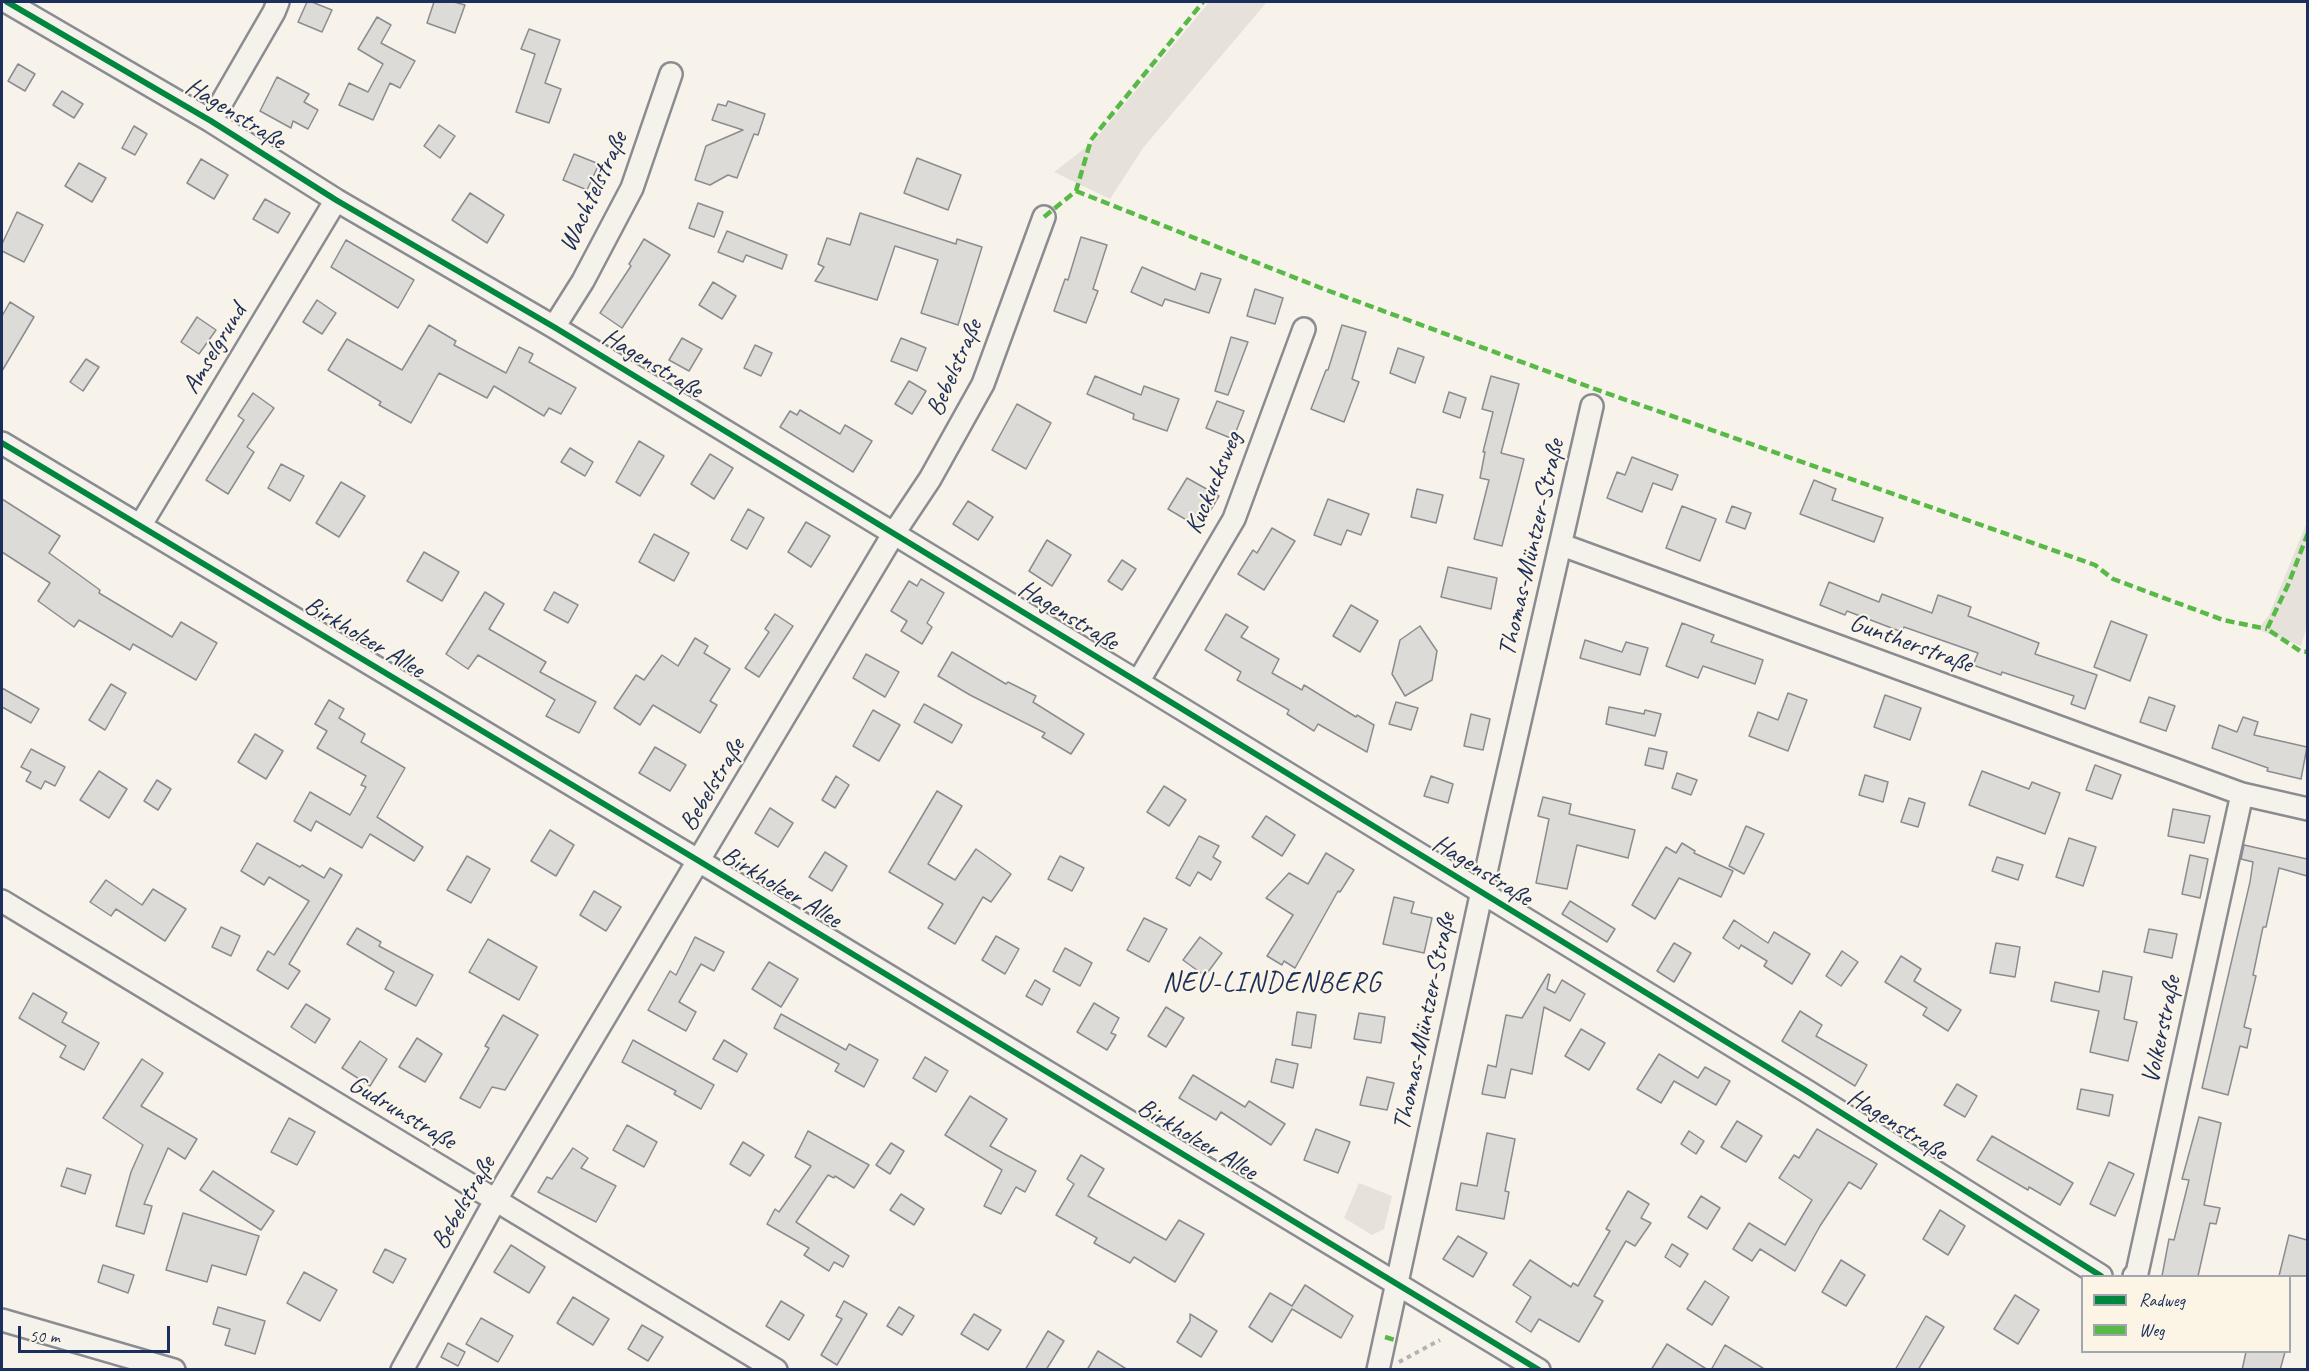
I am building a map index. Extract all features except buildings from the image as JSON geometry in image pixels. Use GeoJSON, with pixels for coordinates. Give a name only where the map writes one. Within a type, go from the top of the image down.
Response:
{"type":"FeatureCollection","features":[{"type":"Feature","properties":{"kind":"street","name":"Hagenstraße"},"geometry":{"type":"LineString","coordinates":[[7,2],[211,121],[336,200],[554,327],[894,533],[1805,1090],[2099,1275]]}},
{"type":"Feature","properties":{"kind":"street"},"geometry":{"type":"LineString","coordinates":[[211,121],[278,2]]}},
{"type":"Feature","properties":{"kind":"street","name":"Wachtelstraße"},"geometry":{"type":"LineString","coordinates":[[554,327],[583,281],[632,188],[671,74]]}},
{"type":"Feature","properties":{"kind":"street","name":"Amselgrund"},"geometry":{"type":"LineString","coordinates":[[140,526],[336,200]]}},
{"type":"Feature","properties":{"kind":"street","name":"Bebelstraße"},"geometry":{"type":"LineString","coordinates":[[402,1370],[495,1202],[894,533],[930,479],[983,384],[1044,217]]}},
{"type":"Feature","properties":{"kind":"street","name":"Kuckucksweg"},"geometry":{"type":"LineString","coordinates":[[1138,682],[1234,519],[1304,329]]}},
{"type":"Feature","properties":{"kind":"street","name":"Thomas-Müntzer-Straße"},"geometry":{"type":"LineString","coordinates":[[1384,1368],[1395,1283],[1592,406]]}},
{"type":"Feature","properties":{"kind":"street","name":"Birkholzer Allee"},"geometry":{"type":"LineString","coordinates":[[4,451],[140,526],[699,861],[1539,1370]]}},
{"type":"Feature","properties":{"kind":"street","name":"Guntherstraße"},"geometry":{"type":"LineString","coordinates":[[1562,544],[2242,794],[2307,809]]}},
{"type":"Feature","properties":{"kind":"street","name":"Volkerstraße"},"geometry":{"type":"LineString","coordinates":[[2135,1275],[2242,794]]}},
{"type":"Feature","properties":{"kind":"street","name":"Gudrunstraße"},"geometry":{"type":"LineString","coordinates":[[2,901],[770,1368]]}},
{"type":"Feature","properties":{"kind":"street"},"geometry":{"type":"LineString","coordinates":[[2,1320],[174,1370]]}},
{"type":"Feature","properties":{"kind":"path"},"geometry":{"type":"LineString","coordinates":[[1384,1368],[1440,1340]]}},
{"type":"Feature","properties":{"kind":"shaded area"},"geometry":{"type":"Polygon","coordinates":[[[1209,2],[1267,2],[1143,148],[1110,199],[1054,172],[1093,142],[1209,2]]]}},
{"type":"Feature","properties":{"kind":"shaded area"},"geometry":{"type":"Polygon","coordinates":[[[2307,522],[2307,626],[2301,646],[2261,631],[2262,624],[2269,615],[2307,522]]]}},
{"type":"Feature","properties":{"kind":"shaded area"},"geometry":{"type":"Polygon","coordinates":[[[1359,1183],[1392,1196],[1384,1229],[1372,1235],[1344,1218],[1359,1183]]]}},
{"type":"Feature","properties":{"kind":"marked path"},"geometry":{"type":"LineString","coordinates":[[1044,217],[1076,191],[1091,140],[1203,2]]}},
{"type":"Feature","properties":{"kind":"marked path"},"geometry":{"type":"LineString","coordinates":[[1076,191],[1321,288],[1595,389],[2095,565],[2113,579],[2223,620],[2267,629]]}},
{"type":"Feature","properties":{"kind":"marked path"},"geometry":{"type":"LineString","coordinates":[[2308,533],[2288,585],[2267,629],[2300,651],[2308,652]]}},
{"type":"Feature","properties":{"kind":"marked path"},"geometry":{"type":"LineString","coordinates":[[1385,1337],[1398,1341]]}},
{"type":"Feature","properties":{"kind":"cycle path"},"geometry":{"type":"LineString","coordinates":[[7,2],[211,121],[336,200],[554,327],[1138,682],[1805,1090],[2099,1275]]}},
{"type":"Feature","properties":{"kind":"cycle path"},"geometry":{"type":"LineString","coordinates":[[2,443],[699,861],[1539,1370]]}},
{"type":"Feature","properties":{"kind":"district","name":"NEU-LINDENBERG"},"geometry":{"type":"Point","coordinates":[1272,984]}}]}
